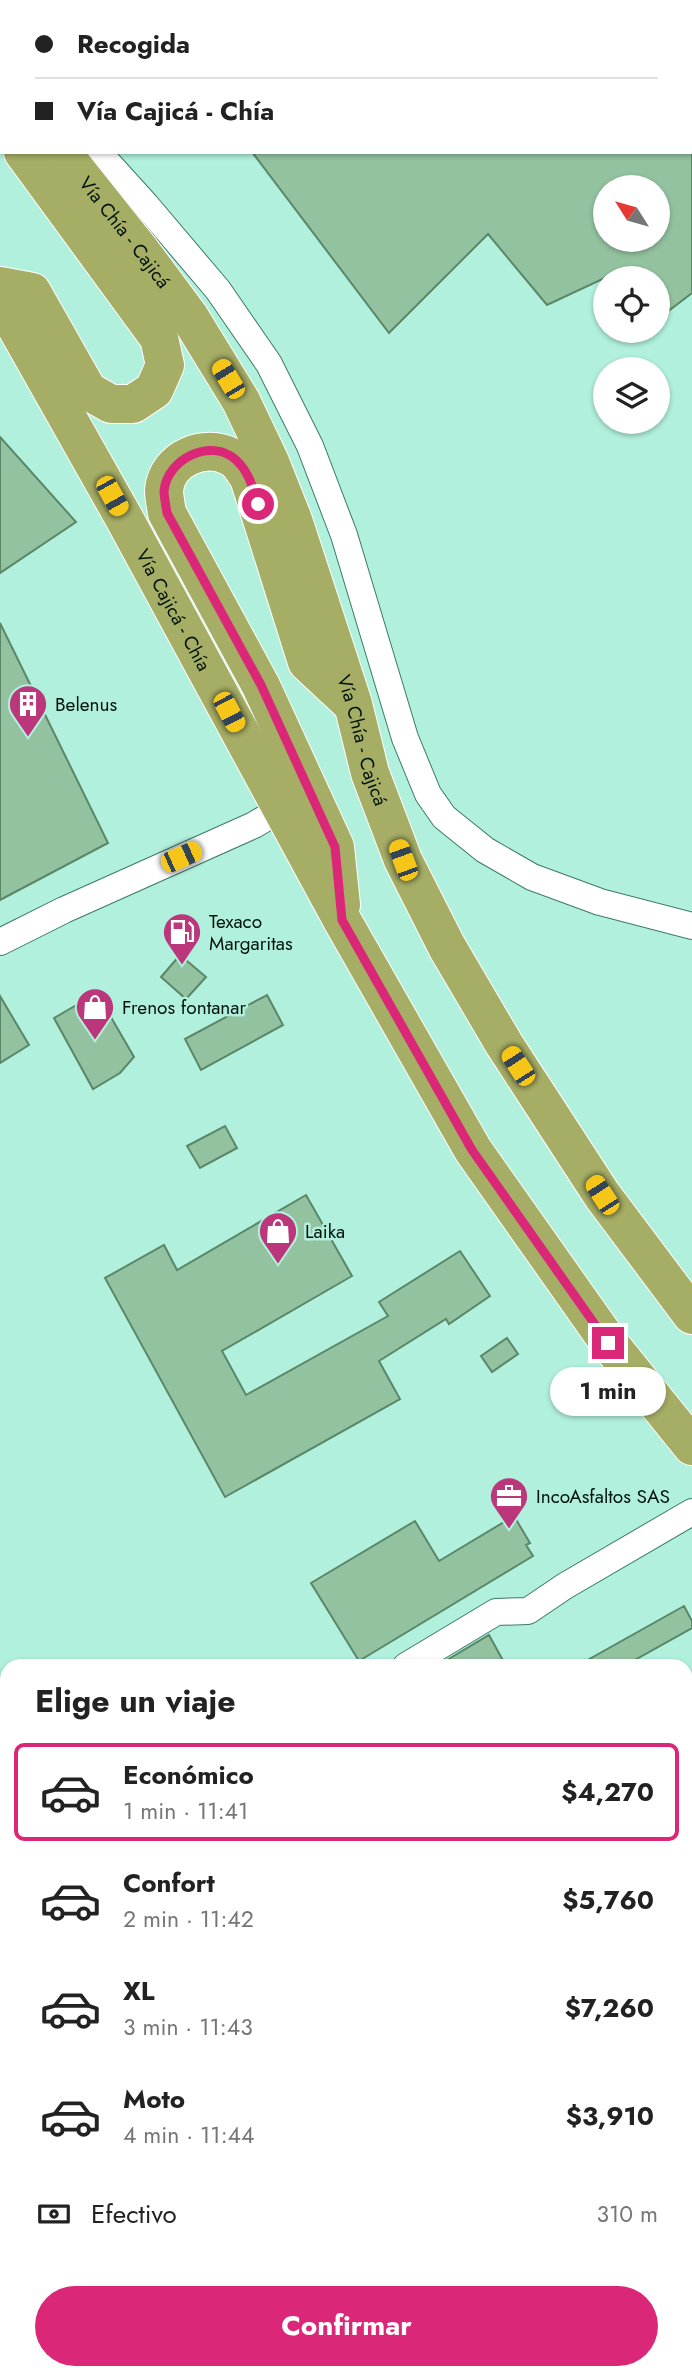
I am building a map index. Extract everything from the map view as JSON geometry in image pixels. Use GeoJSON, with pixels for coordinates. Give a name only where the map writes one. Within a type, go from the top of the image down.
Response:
{"type":"FeatureCollection","features":[{"type":"Feature","properties":{"kind":"highway"},"geometry":{"type":"LineString","coordinates":[[0,286],[32,292],[88,391],[111,404],[133,404],[154,390],[164,365],[159,338],[24,154]]}},
{"type":"Feature","properties":{"kind":"highway","name":"Vía Chía - Cajicá"},"geometry":{"type":"LineString","coordinates":[[64,154],[141,250],[189,316],[241,401],[270,462],[293,520],[353,704],[370,773],[403,860],[447,947],[504,1044],[602,1195],[692,1315]]}},
{"type":"Feature","properties":{"kind":"highway","name":"Vía Cajicá - Chía"},"geometry":{"type":"LineString","coordinates":[[0,298],[124,518],[342,920],[472,1150],[608,1343],[692,1446]]}},
{"type":"Feature","properties":{"kind":"highway"},"geometry":{"type":"LineString","coordinates":[[342,920],[335,847],[261,685],[167,513],[164,489],[174,466],[192,453],[213,450],[234,458],[250,478],[307,662],[353,704]]}},
{"type":"Feature","properties":{"kind":"street"},"geometry":{"type":"LineString","coordinates":[[100,154],[218,290],[269,364],[310,446],[344,535],[405,738],[428,794],[444,817],[485,850],[532,877],[600,902],[692,926]]}},
{"type":"Feature","properties":{"kind":"street"},"geometry":{"type":"LineString","coordinates":[[0,942],[64,910],[254,825],[281,809]]}},
{"type":"Feature","properties":{"kind":"street"},"geometry":{"type":"LineString","coordinates":[[418,1659],[496,1612],[528,1611],[565,1586],[692,1512]]}},
{"type":"Feature","properties":{"kind":"building"},"geometry":{"type":"Polygon","coordinates":[[[254,154],[692,154],[692,293],[670,310],[670,266],[593,266],[593,283],[547,305],[488,234],[389,333],[254,154]]]}},
{"type":"Feature","properties":{"kind":"building"},"geometry":{"type":"Polygon","coordinates":[[[0,437],[76,522],[0,573],[0,437]]]}},
{"type":"Feature","properties":{"kind":"building","name":"Belenus"},"geometry":{"type":"Polygon","coordinates":[[[0,623],[108,843],[0,900],[0,623]]]}},
{"type":"Feature","properties":{"kind":"building","name":"Texaco Margaritas"},"geometry":{"type":"Polygon","coordinates":[[[180,955],[206,977],[186,999],[161,977],[180,955]]]}},
{"type":"Feature","properties":{"kind":"building","name":"Frenos fontanar"},"geometry":{"type":"Polygon","coordinates":[[[97,993],[134,1057],[120,1073],[93,1089],[54,1018],[97,993]]]}},
{"type":"Feature","properties":{"kind":"building"},"geometry":{"type":"Polygon","coordinates":[[[267,995],[283,1025],[201,1070],[185,1039],[267,995]]]}},
{"type":"Feature","properties":{"kind":"building"},"geometry":{"type":"Polygon","coordinates":[[[0,996],[29,1045],[0,1063],[0,996]]]}},
{"type":"Feature","properties":{"kind":"building"},"geometry":{"type":"Polygon","coordinates":[[[225,1126],[237,1148],[200,1168],[187,1146],[225,1126]]]}},
{"type":"Feature","properties":{"kind":"building"},"geometry":{"type":"Polygon","coordinates":[[[306,1195],[352,1276],[222,1351],[246,1395],[388,1316],[379,1302],[460,1251],[490,1296],[449,1324],[446,1319],[379,1361],[400,1399],[225,1497],[105,1278],[164,1245],[177,1270],[306,1195]]]}},
{"type":"Feature","properties":{"kind":"building"},"geometry":{"type":"Polygon","coordinates":[[[507,1338],[518,1354],[492,1372],[481,1356],[507,1338]]]}},
{"type":"Feature","properties":{"kind":"building"},"geometry":{"type":"Polygon","coordinates":[[[514,1516],[530,1543],[526,1545],[533,1556],[362,1659],[358,1659],[311,1583],[415,1521],[439,1561],[514,1516]]]}},
{"type":"Feature","properties":{"kind":"building"},"geometry":{"type":"Polygon","coordinates":[[[684,1606],[692,1621],[692,1628],[637,1659],[589,1659],[684,1606]]]}},
{"type":"Feature","properties":{"kind":"building"},"geometry":{"type":"Polygon","coordinates":[[[489,1635],[502,1659],[449,1659],[489,1635]]]}},
{"type":"Feature","properties":{"kind":"place","name":"Belenus"},"geometry":{"type":"Point","coordinates":[28,738]}},
{"type":"Feature","properties":{"kind":"place","name":"Texaco Margaritas"},"geometry":{"type":"Point","coordinates":[182,966]}},
{"type":"Feature","properties":{"kind":"place","name":"Frenos fontanar"},"geometry":{"type":"Point","coordinates":[95,1041]}},
{"type":"Feature","properties":{"kind":"place","name":"Laika"},"geometry":{"type":"Point","coordinates":[278,1265]}},
{"type":"Feature","properties":{"kind":"place","name":"IncoAsfaltos SAS"},"geometry":{"type":"Point","coordinates":[509,1530]}},
{"type":"Feature","properties":{"kind":"route"},"geometry":{"type":"LineString","coordinates":[[258,504],[250,478],[234,458],[213,450],[192,453],[174,466],[164,489],[167,513],[261,685],[335,847],[342,920],[472,1150],[608,1343]]}}]}
